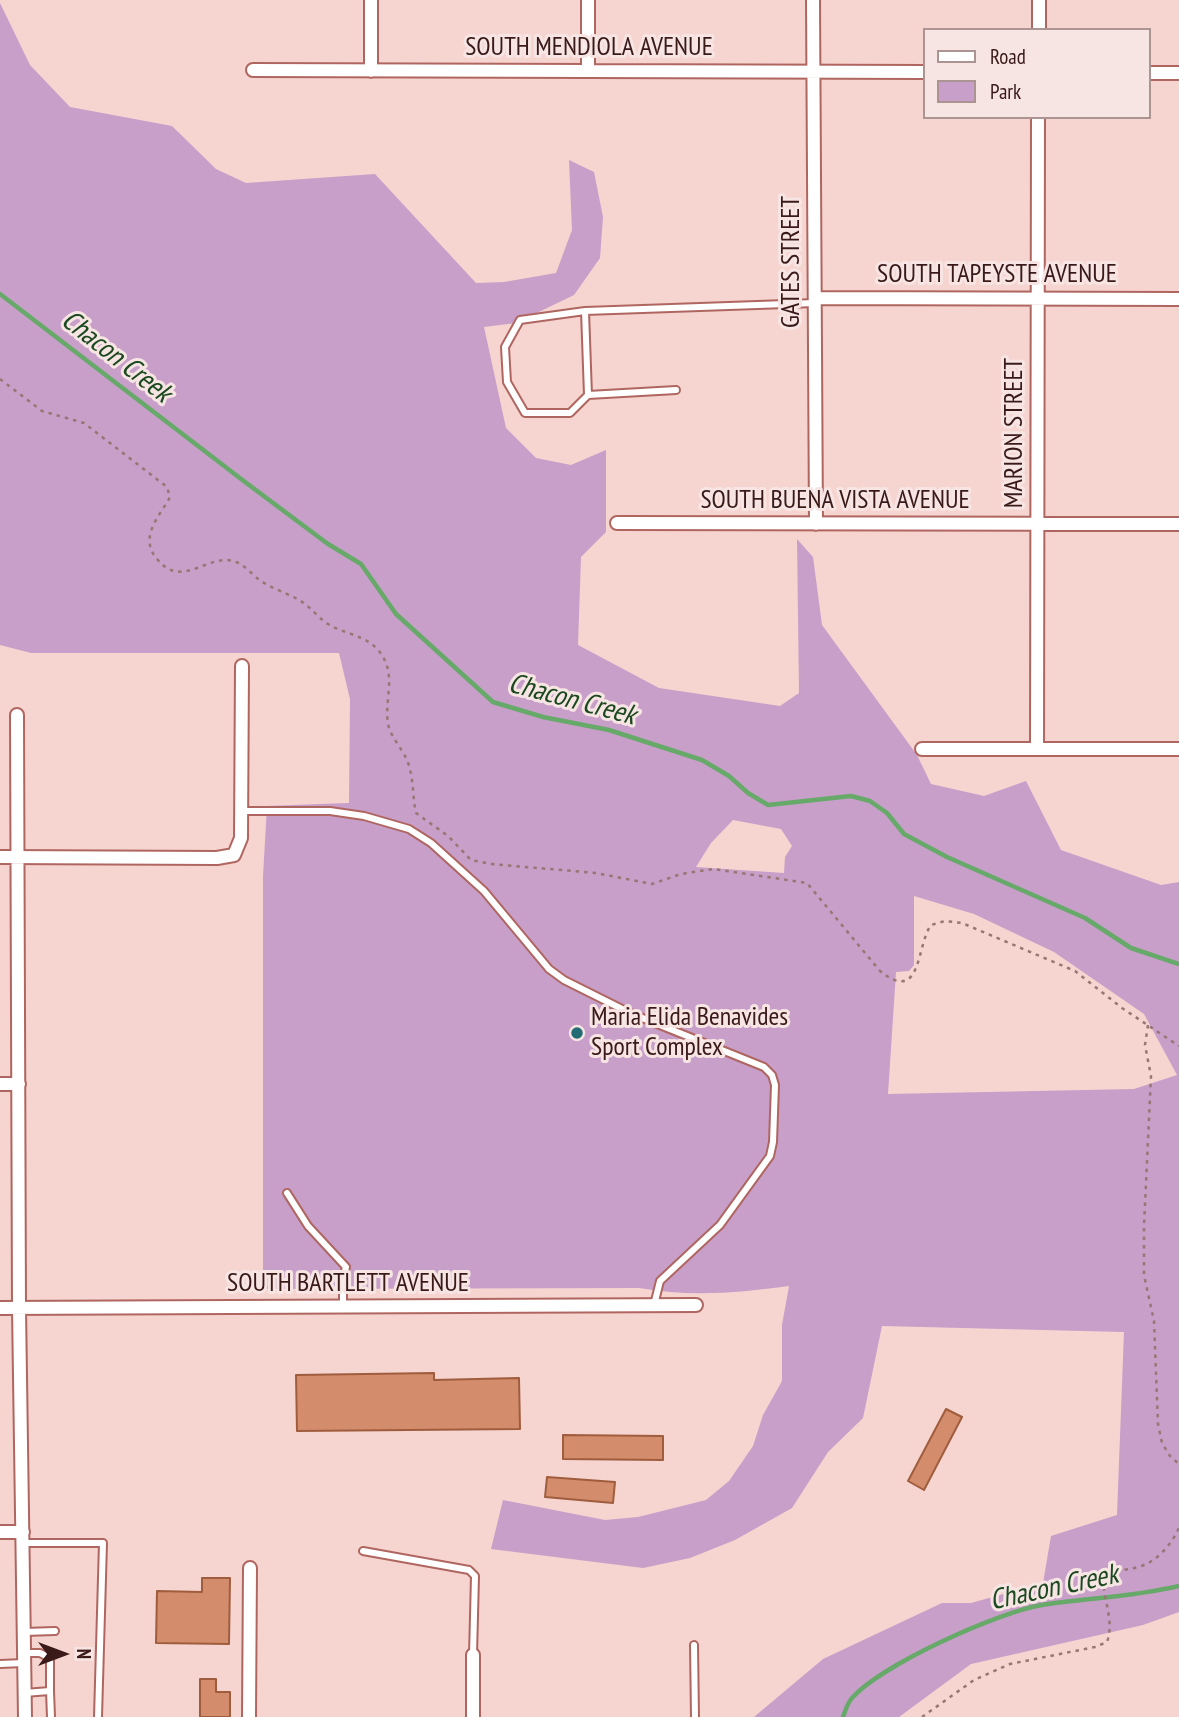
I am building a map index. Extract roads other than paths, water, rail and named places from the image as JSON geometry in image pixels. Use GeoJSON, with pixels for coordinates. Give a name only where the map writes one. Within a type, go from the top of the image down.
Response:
{"type":"FeatureCollection","features":[{"type":"Feature","properties":{"kind":"street"},"geometry":{"type":"LineString","coordinates":[[371,0],[371,71]]}},
{"type":"Feature","properties":{"kind":"street"},"geometry":{"type":"LineString","coordinates":[[588,0],[588,71]]}},
{"type":"Feature","properties":{"kind":"street","name":"GATES STREET"},"geometry":{"type":"LineString","coordinates":[[813,0],[816,524]]}},
{"type":"Feature","properties":{"kind":"street"},"geometry":{"type":"LineString","coordinates":[[1039,0],[1039,28]]}},
{"type":"Feature","properties":{"kind":"street","name":"SOUTH MENDIOLA AVENUE"},"geometry":{"type":"LineString","coordinates":[[253,70],[923,72]]}},
{"type":"Feature","properties":{"kind":"street"},"geometry":{"type":"LineString","coordinates":[[1151,73],[1179,73]]}},
{"type":"Feature","properties":{"kind":"street","name":"MARION STREET"},"geometry":{"type":"LineString","coordinates":[[1037,748],[1038,119]]}},
{"type":"Feature","properties":{"kind":"street","name":"SOUTH TAPEYSTE AVENUE"},"geometry":{"type":"LineString","coordinates":[[815,300],[1179,299]]}},
{"type":"Feature","properties":{"kind":"street","name":"SOUTH BUENA VISTA AVENUE"},"geometry":{"type":"LineString","coordinates":[[617,523],[1179,524]]}},
{"type":"Feature","properties":{"kind":"street"},"geometry":{"type":"LineString","coordinates":[[0,857],[217,858],[234,855],[241,838],[242,666]]}},
{"type":"Feature","properties":{"kind":"street"},"geometry":{"type":"LineString","coordinates":[[17,715],[19,1308],[24,1717]]}},
{"type":"Feature","properties":{"kind":"street"},"geometry":{"type":"LineString","coordinates":[[922,749],[1179,749]]}},
{"type":"Feature","properties":{"kind":"street"},"geometry":{"type":"LineString","coordinates":[[0,1084],[19,1084]]}},
{"type":"Feature","properties":{"kind":"street","name":"SOUTH BARTLETT AVENUE"},"geometry":{"type":"LineString","coordinates":[[0,1308],[696,1305]]}},
{"type":"Feature","properties":{"kind":"street"},"geometry":{"type":"LineString","coordinates":[[0,1532],[23,1537]]}},
{"type":"Feature","properties":{"kind":"street"},"geometry":{"type":"LineString","coordinates":[[249,1717],[250,1568]]}},
{"type":"Feature","properties":{"kind":"street"},"geometry":{"type":"LineString","coordinates":[[473,1656],[473,1717]]}},
{"type":"Feature","properties":{"kind":"lane"},"geometry":{"type":"LineString","coordinates":[[676,390],[588,394],[570,413],[525,413],[507,382],[505,348],[520,320],[585,311],[815,300]]}},
{"type":"Feature","properties":{"kind":"lane"},"geometry":{"type":"LineString","coordinates":[[585,311],[588,394]]}},
{"type":"Feature","properties":{"kind":"lane"},"geometry":{"type":"LineString","coordinates":[[241,811],[330,811],[364,816],[409,829],[431,843],[484,891],[549,968],[564,980],[630,1013],[764,1068],[772,1075],[775,1085],[770,1156],[720,1225],[660,1281],[654,1305]]}},
{"type":"Feature","properties":{"kind":"lane"},"geometry":{"type":"LineString","coordinates":[[287,1193],[308,1226],[346,1267],[343,1307]]}},
{"type":"Feature","properties":{"kind":"lane"},"geometry":{"type":"LineString","coordinates":[[23,1537],[103,1543],[98,1630],[98,1717]]}},
{"type":"Feature","properties":{"kind":"lane"},"geometry":{"type":"LineString","coordinates":[[363,1551],[469,1570],[475,1576],[473,1656]]}},
{"type":"Feature","properties":{"kind":"lane"},"geometry":{"type":"LineString","coordinates":[[24,1632],[55,1631]]}},
{"type":"Feature","properties":{"kind":"lane"},"geometry":{"type":"LineString","coordinates":[[694,1645],[695,1717]]}},
{"type":"Feature","properties":{"kind":"lane"},"geometry":{"type":"LineString","coordinates":[[0,1664],[40,1653],[50,1658],[51,1717]]}},
{"type":"Feature","properties":{"kind":"lane"},"geometry":{"type":"LineString","coordinates":[[24,1693],[50,1691]]}},
{"type":"Feature","properties":{"kind":"waterway","name":"Chacon Creek"},"geometry":{"type":"LineString","coordinates":[[0,294],[245,482],[328,544],[361,564],[396,614],[493,702],[543,717],[609,730],[702,760],[768,805],[851,796],[870,801],[887,813],[904,834],[947,857],[1085,918],[1131,948],[1179,964]]}},
{"type":"Feature","properties":{"kind":"waterway","name":"Chacon Creek"},"geometry":{"type":"LineString","coordinates":[[843,1717],[852,1698],[888,1671],[941,1642],[998,1618],[1042,1605],[1179,1586]]}},
{"type":"Feature","properties":{"kind":"place","name":"Maria Elida Benavides Sport Complex"},"geometry":{"type":"Point","coordinates":[577,1033]}}]}
